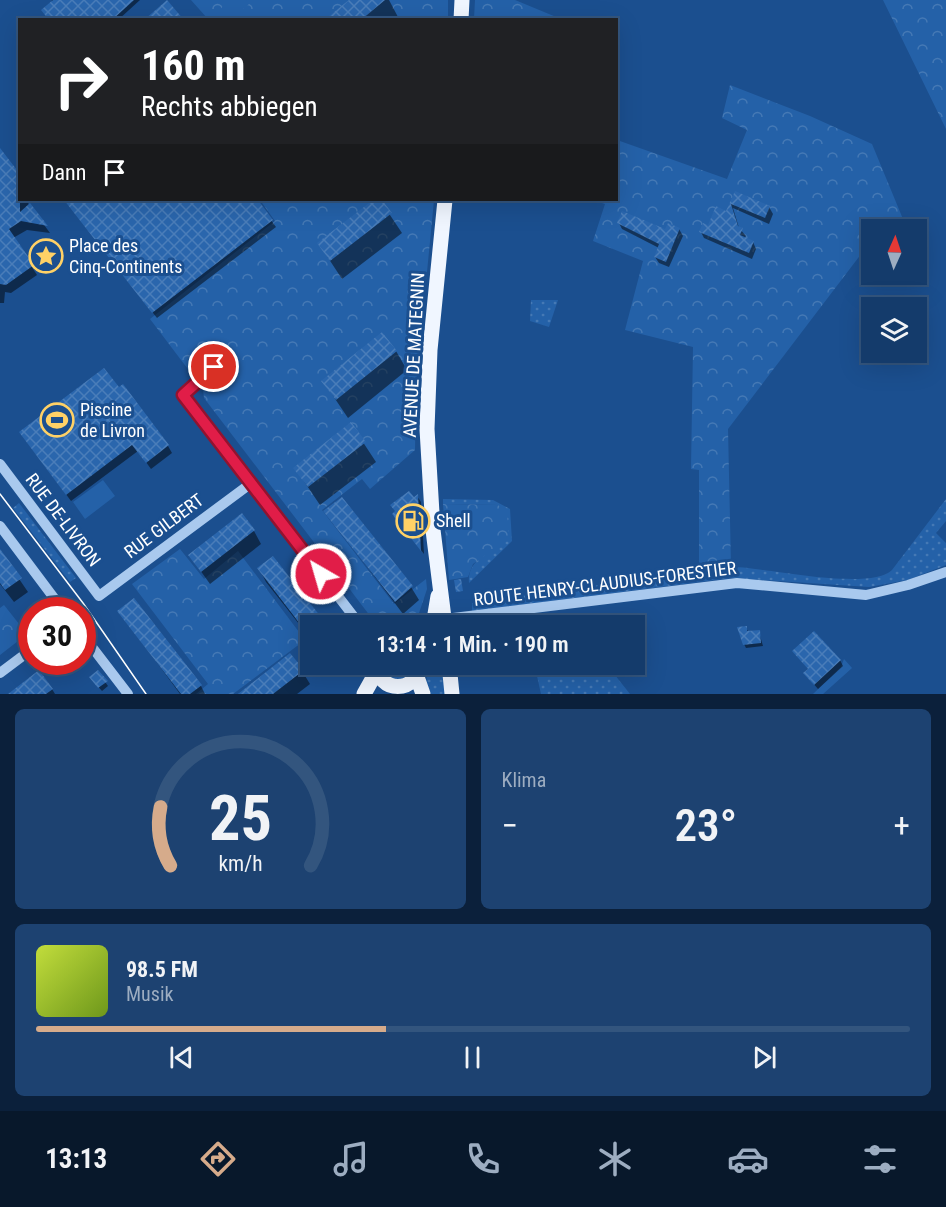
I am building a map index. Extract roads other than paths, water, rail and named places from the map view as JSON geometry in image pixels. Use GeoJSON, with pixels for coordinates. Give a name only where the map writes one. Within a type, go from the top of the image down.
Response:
{"type":"FeatureCollection","features":[{"type":"Feature","properties":{"kind":"main road"},"geometry":{"type":"LineString","coordinates":[[461,18],[462,0]]}},
{"type":"Feature","properties":{"kind":"main road","name":"AVENUE DE MATEGNIN"},"geometry":{"type":"LineString","coordinates":[[439,615],[439,584],[430,489],[427,399],[445,201]]}},
{"type":"Feature","properties":{"kind":"main road"},"geometry":{"type":"LineString","coordinates":[[364,694],[375,675]]}},
{"type":"Feature","properties":{"kind":"main road"},"geometry":{"type":"LineString","coordinates":[[381,675],[382,682],[396,692],[410,685],[414,675]]}},
{"type":"Feature","properties":{"kind":"main road"},"geometry":{"type":"LineString","coordinates":[[419,675],[423,694]]}},
{"type":"Feature","properties":{"kind":"main road"},"geometry":{"type":"LineString","coordinates":[[450,675],[452,694]]}},
{"type":"Feature","properties":{"kind":"street"},"geometry":{"type":"LineString","coordinates":[[214,367],[183,395],[352,615]]}},
{"type":"Feature","properties":{"kind":"street","name":"RUE DE-LIVRON"},"geometry":{"type":"LineString","coordinates":[[0,464],[99,596]]}},
{"type":"Feature","properties":{"kind":"street","name":"RUE GILBERT"},"geometry":{"type":"LineString","coordinates":[[99,596],[250,484]]}},
{"type":"Feature","properties":{"kind":"street"},"geometry":{"type":"LineString","coordinates":[[0,526],[53,597]]}},
{"type":"Feature","properties":{"kind":"street","name":"ROUTE HENRY-CLAUDIUS-FORESTIER"},"geometry":{"type":"LineString","coordinates":[[479,615],[737,583],[866,595],[908,585],[946,572]]}},
{"type":"Feature","properties":{"kind":"street"},"geometry":{"type":"LineString","coordinates":[[96,652],[128,694]]}},
{"type":"Feature","properties":{"kind":"street"},"geometry":{"type":"LineString","coordinates":[[0,673],[18,660]]}},
{"type":"Feature","properties":{"kind":"tram line"},"geometry":{"type":"LineString","coordinates":[[0,494],[83,603],[146,694]]}},
{"type":"Feature","properties":{"kind":"place","name":"Place des Cinq-Continents"},"geometry":{"type":"Point","coordinates":[46,256]}},
{"type":"Feature","properties":{"kind":"place","name":"Piscine de Livron"},"geometry":{"type":"Point","coordinates":[57,420]}},
{"type":"Feature","properties":{"kind":"place","name":"Shell"},"geometry":{"type":"Point","coordinates":[413,521]}}]}
